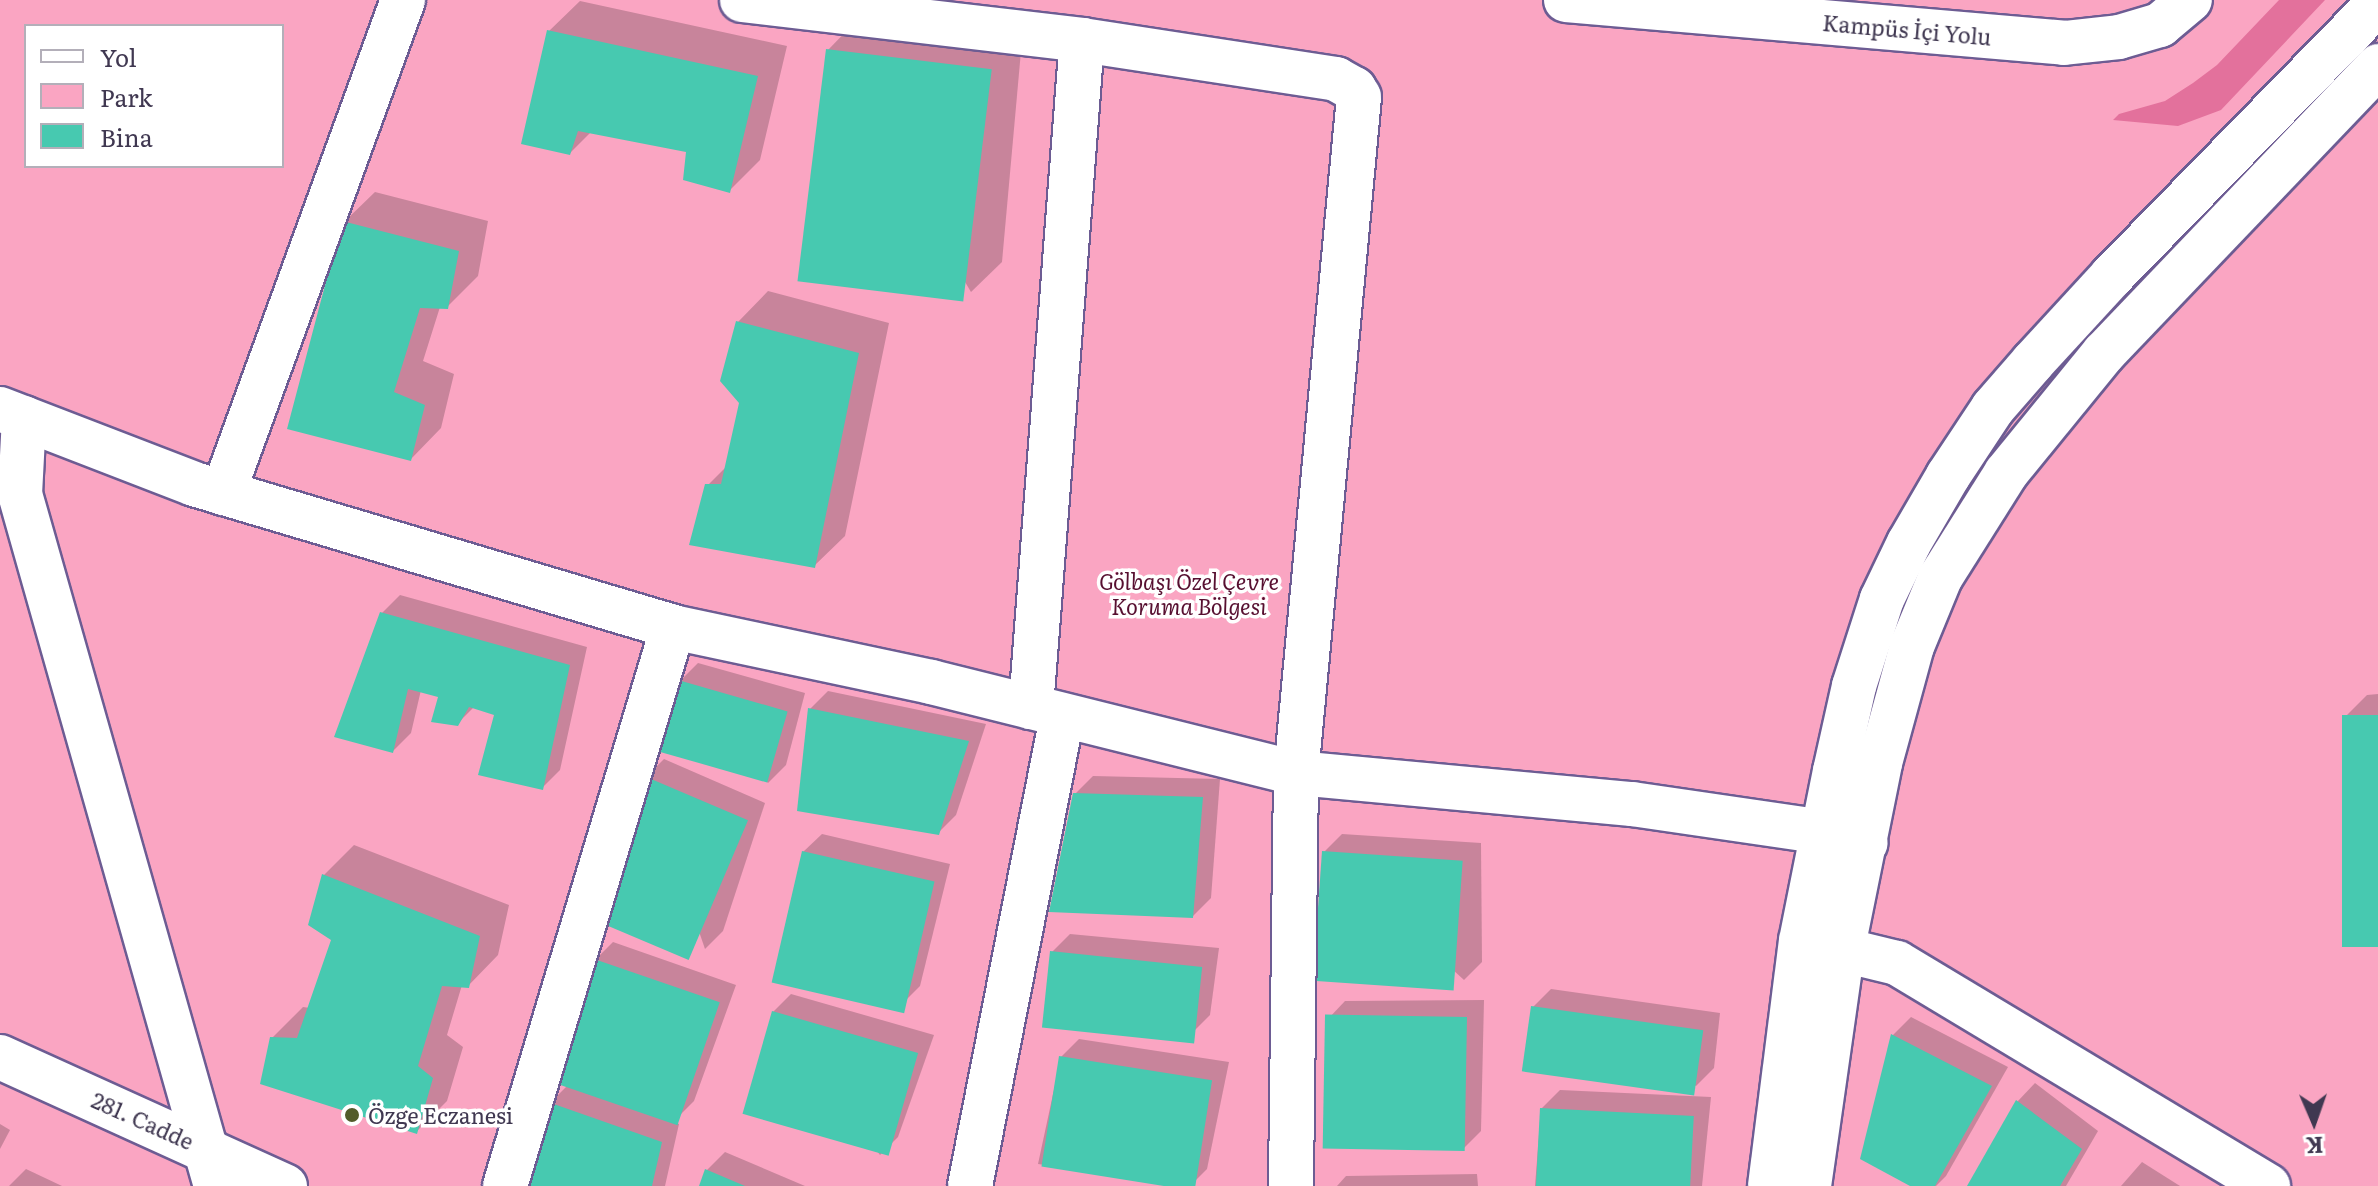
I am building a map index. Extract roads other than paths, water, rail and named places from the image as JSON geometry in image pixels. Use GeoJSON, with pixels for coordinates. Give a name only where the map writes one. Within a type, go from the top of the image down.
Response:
{"type":"FeatureCollection","features":[{"type":"Feature","properties":{"kind":"street"},"geometry":{"type":"LineString","coordinates":[[223,493],[403,0]]}},
{"type":"Feature","properties":{"kind":"street"},"geometry":{"type":"LineString","coordinates":[[742,0],[1082,40],[1336,79],[1354,89],[1359,97],[1296,773],[1291,1186]]}},
{"type":"Feature","properties":{"kind":"street","name":"Kampüs İçi Yolu"},"geometry":{"type":"LineString","coordinates":[[1566,0],[2064,43],[2119,37],[2160,25],[2190,0]]}},
{"type":"Feature","properties":{"kind":"street"},"geometry":{"type":"LineString","coordinates":[[1770,1186],[1801,941],[1854,686],[1882,599],[1948,476],[1993,408],[2043,351],[2378,3]]}},
{"type":"Feature","properties":{"kind":"street"},"geometry":{"type":"LineString","coordinates":[[970,1186],[1047,712],[1082,40]]}},
{"type":"Feature","properties":{"kind":"street"},"geometry":{"type":"LineString","coordinates":[[1809,1186],[1843,947],[1880,763],[1912,646],[1940,578],[2006,473],[2104,353],[2378,66]]}},
{"type":"Feature","properties":{"kind":"street"},"geometry":{"type":"LineString","coordinates":[[212,1167],[20,494],[12,413],[223,493],[673,627],[1047,712],[1296,773],[1632,804],[1824,832],[1866,843]]}},
{"type":"Feature","properties":{"kind":"street"},"geometry":{"type":"LineString","coordinates":[[505,1186],[673,627]]}},
{"type":"Feature","properties":{"kind":"street"},"geometry":{"type":"LineString","coordinates":[[1801,941],[1843,947],[1897,963],[1930,980],[2268,1186]]}},
{"type":"Feature","properties":{"kind":"street","name":"281. Cadde"},"geometry":{"type":"LineString","coordinates":[[0,1057],[212,1167],[285,1186]]}},
{"type":"Feature","properties":{"kind":"place","name":"Özge Eczanesi"},"geometry":{"type":"Point","coordinates":[352,1115]}},
{"type":"Feature","properties":{"kind":"park label","name":"Gölbaşı Özel Çevre Koruma Bölgesi"},"geometry":{"type":"Point","coordinates":[1189,592]}}]}
